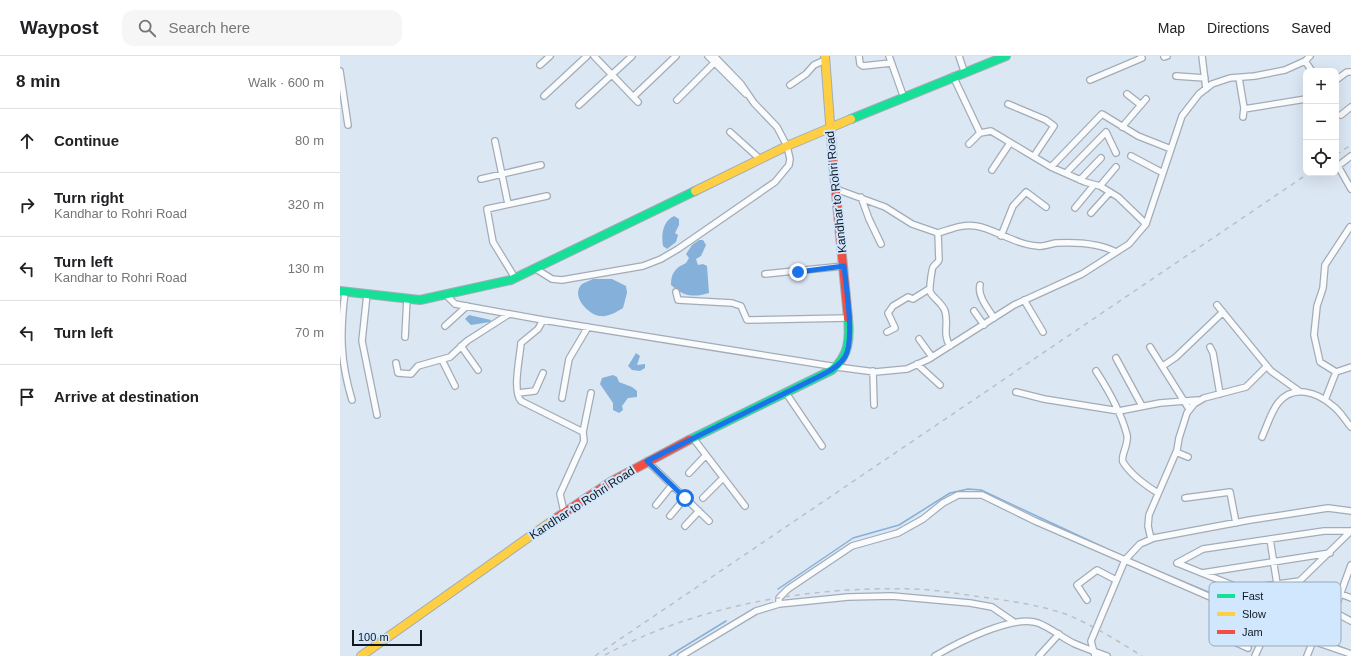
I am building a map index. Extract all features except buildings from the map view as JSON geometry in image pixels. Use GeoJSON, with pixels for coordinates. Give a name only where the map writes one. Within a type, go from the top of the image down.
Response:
{"type":"FeatureCollection","features":[{"type":"Feature","properties":{"kind":"street"},"geometry":{"type":"LineString","coordinates":[[540,65],[550,56]]}},
{"type":"Feature","properties":{"kind":"street"},"geometry":{"type":"LineString","coordinates":[[544,96],[587,56]]}},
{"type":"Feature","properties":{"kind":"street"},"geometry":{"type":"LineString","coordinates":[[594,56],[638,102]]}},
{"type":"Feature","properties":{"kind":"street"},"geometry":{"type":"LineString","coordinates":[[579,105],[632,56]]}},
{"type":"Feature","properties":{"kind":"street"},"geometry":{"type":"LineString","coordinates":[[633,97],[676,56]]}},
{"type":"Feature","properties":{"kind":"street"},"geometry":{"type":"LineString","coordinates":[[536,269],[552,279],[562,280],[643,266],[661,259],[678,249],[775,182],[788,165],[790,159],[787,146],[777,127],[749,97],[741,84],[716,60],[708,56]]}},
{"type":"Feature","properties":{"kind":"street"},"geometry":{"type":"LineString","coordinates":[[859,56],[860,64],[863,66],[891,64]]}},
{"type":"Feature","properties":{"kind":"street"},"geometry":{"type":"LineString","coordinates":[[889,56],[904,98]]}},
{"type":"Feature","properties":{"kind":"street"},"geometry":{"type":"LineString","coordinates":[[959,56],[964,71]]}},
{"type":"Feature","properties":{"kind":"street"},"geometry":{"type":"LineString","coordinates":[[352,400],[341,354],[340,337],[342,292],[420,300],[515,278],[787,146],[830,127],[904,98],[988,59],[1006,56]]}},
{"type":"Feature","properties":{"kind":"street"},"geometry":{"type":"LineString","coordinates":[[1090,80],[1142,58],[1141,56]]}},
{"type":"Feature","properties":{"kind":"street"},"geometry":{"type":"LineString","coordinates":[[1202,56],[1206,89]]}},
{"type":"Feature","properties":{"kind":"street"},"geometry":{"type":"LineString","coordinates":[[446,295],[455,304],[543,320],[837,367],[873,371],[907,369],[932,357],[1024,300],[1082,274],[1129,244],[1146,224],[1182,116],[1187,108],[1212,84],[1285,70],[1305,61],[1310,56]]}},
{"type":"Feature","properties":{"kind":"street"},"geometry":{"type":"LineString","coordinates":[[790,85],[825,58]]}},
{"type":"Feature","properties":{"kind":"street","name":"Kandhar to Rohri Road"},"geometry":{"type":"LineString","coordinates":[[361,656],[564,512],[647,461],[837,367],[846,356],[850,342],[825,58]]}},
{"type":"Feature","properties":{"kind":"street"},"geometry":{"type":"LineString","coordinates":[[677,100],[716,60]]}},
{"type":"Feature","properties":{"kind":"street"},"geometry":{"type":"LineString","coordinates":[[1305,61],[1310,68]]}},
{"type":"Feature","properties":{"kind":"street"},"geometry":{"type":"LineString","coordinates":[[340,71],[348,125]]}},
{"type":"Feature","properties":{"kind":"street"},"geometry":{"type":"LineString","coordinates":[[1339,78],[1347,72],[1351,72]]}},
{"type":"Feature","properties":{"kind":"street"},"geometry":{"type":"LineString","coordinates":[[953,76],[980,133]]}},
{"type":"Feature","properties":{"kind":"street"},"geometry":{"type":"LineString","coordinates":[[1176,76],[1205,78]]}},
{"type":"Feature","properties":{"kind":"street"},"geometry":{"type":"LineString","coordinates":[[1239,78],[1244,109],[1243,117]]}},
{"type":"Feature","properties":{"kind":"street"},"geometry":{"type":"LineString","coordinates":[[1126,94],[1141,104]]}},
{"type":"Feature","properties":{"kind":"street"},"geometry":{"type":"LineString","coordinates":[[1122,127],[1146,99]]}},
{"type":"Feature","properties":{"kind":"street"},"geometry":{"type":"LineString","coordinates":[[1244,109],[1303,99]]}},
{"type":"Feature","properties":{"kind":"street"},"geometry":{"type":"LineString","coordinates":[[1008,104],[1046,120],[1054,126],[1034,156]]}},
{"type":"Feature","properties":{"kind":"street"},"geometry":{"type":"LineString","coordinates":[[1341,115],[1351,107]]}},
{"type":"Feature","properties":{"kind":"street"},"geometry":{"type":"LineString","coordinates":[[1051,167],[1102,114],[1122,127],[1153,143],[1171,148]]}},
{"type":"Feature","properties":{"kind":"street"},"geometry":{"type":"LineString","coordinates":[[969,144],[980,133],[991,131],[1051,167],[1118,196],[1146,224]]}},
{"type":"Feature","properties":{"kind":"street"},"geometry":{"type":"LineString","coordinates":[[730,132],[760,159]]}},
{"type":"Feature","properties":{"kind":"street"},"geometry":{"type":"LineString","coordinates":[[1066,173],[1106,132],[1116,153]]}},
{"type":"Feature","properties":{"kind":"street"},"geometry":{"type":"LineString","coordinates":[[495,141],[508,204]]}},
{"type":"Feature","properties":{"kind":"street"},"geometry":{"type":"LineString","coordinates":[[992,170],[1010,143]]}},
{"type":"Feature","properties":{"kind":"street"},"geometry":{"type":"LineString","coordinates":[[1131,156],[1163,173]]}},
{"type":"Feature","properties":{"kind":"street"},"geometry":{"type":"LineString","coordinates":[[1351,156],[1338,166],[1351,189]]}},
{"type":"Feature","properties":{"kind":"street"},"geometry":{"type":"LineString","coordinates":[[1080,180],[1101,158]]}},
{"type":"Feature","properties":{"kind":"street"},"geometry":{"type":"LineString","coordinates":[[481,179],[540,165]]}},
{"type":"Feature","properties":{"kind":"street"},"geometry":{"type":"LineString","coordinates":[[1075,208],[1116,167]]}},
{"type":"Feature","properties":{"kind":"street"},"geometry":{"type":"LineString","coordinates":[[836,189],[885,207],[912,224],[938,233],[952,227],[977,226],[1001,236],[1038,246],[1055,243],[1083,244],[1107,248],[1116,252]]}},
{"type":"Feature","properties":{"kind":"street"},"geometry":{"type":"LineString","coordinates":[[1001,236],[1013,206],[1026,192],[1046,207]]}},
{"type":"Feature","properties":{"kind":"street"},"geometry":{"type":"LineString","coordinates":[[1091,213],[1110,192]]}},
{"type":"Feature","properties":{"kind":"street"},"geometry":{"type":"LineString","coordinates":[[515,278],[493,242],[487,209],[547,196]]}},
{"type":"Feature","properties":{"kind":"street"},"geometry":{"type":"LineString","coordinates":[[861,197],[869,219],[881,244]]}},
{"type":"Feature","properties":{"kind":"street"},"geometry":{"type":"LineString","coordinates":[[1336,372],[1320,362],[1317,354],[1314,335],[1316,314],[1323,288],[1324,265],[1350,227]]}},
{"type":"Feature","properties":{"kind":"street"},"geometry":{"type":"LineString","coordinates":[[938,233],[939,260],[932,270],[929,289],[930,292],[940,301],[945,311],[948,322],[945,337],[950,346]]}},
{"type":"Feature","properties":{"kind":"street"},"geometry":{"type":"LineString","coordinates":[[765,274],[844,266]]}},
{"type":"Feature","properties":{"kind":"street"},"geometry":{"type":"LineString","coordinates":[[980,285],[979,288],[982,298],[994,318]]}},
{"type":"Feature","properties":{"kind":"street"},"geometry":{"type":"LineString","coordinates":[[887,332],[895,328],[888,313],[893,306],[908,297],[913,299],[929,289]]}},
{"type":"Feature","properties":{"kind":"street"},"geometry":{"type":"LineString","coordinates":[[676,292],[678,300],[732,303],[741,306],[747,320],[848,318]]}},
{"type":"Feature","properties":{"kind":"street"},"geometry":{"type":"LineString","coordinates":[[367,294],[362,341],[377,415]]}},
{"type":"Feature","properties":{"kind":"street"},"geometry":{"type":"LineString","coordinates":[[405,337],[407,298]]}},
{"type":"Feature","properties":{"kind":"street"},"geometry":{"type":"LineString","coordinates":[[1024,300],[1043,332]]}},
{"type":"Feature","properties":{"kind":"street"},"geometry":{"type":"LineString","coordinates":[[1217,305],[1271,371],[1299,391],[1324,400],[1334,406],[1351,427]]}},
{"type":"Feature","properties":{"kind":"street"},"geometry":{"type":"LineString","coordinates":[[445,326],[467,306]]}},
{"type":"Feature","properties":{"kind":"street"},"geometry":{"type":"LineString","coordinates":[[974,310],[984,325]]}},
{"type":"Feature","properties":{"kind":"street"},"geometry":{"type":"LineString","coordinates":[[1163,366],[1176,357],[1223,312]]}},
{"type":"Feature","properties":{"kind":"street"},"geometry":{"type":"LineString","coordinates":[[396,363],[398,373],[411,374],[418,366],[450,357],[461,346],[509,314]]}},
{"type":"Feature","properties":{"kind":"street"},"geometry":{"type":"LineString","coordinates":[[543,320],[538,329],[521,343],[519,369],[516,373],[518,398],[521,401],[583,432]]}},
{"type":"Feature","properties":{"kind":"street"},"geometry":{"type":"LineString","coordinates":[[562,398],[569,359],[588,327]]}},
{"type":"Feature","properties":{"kind":"street"},"geometry":{"type":"LineString","coordinates":[[919,339],[932,357]]}},
{"type":"Feature","properties":{"kind":"street"},"geometry":{"type":"LineString","coordinates":[[461,346],[478,370]]}},
{"type":"Feature","properties":{"kind":"street"},"geometry":{"type":"LineString","coordinates":[[1150,347],[1189,409]]}},
{"type":"Feature","properties":{"kind":"street"},"geometry":{"type":"LineString","coordinates":[[1210,347],[1213,353],[1220,394]]}},
{"type":"Feature","properties":{"kind":"street"},"geometry":{"type":"LineString","coordinates":[[1116,358],[1142,406]]}},
{"type":"Feature","properties":{"kind":"street"},"geometry":{"type":"LineString","coordinates":[[442,360],[455,386]]}},
{"type":"Feature","properties":{"kind":"street"},"geometry":{"type":"LineString","coordinates":[[917,364],[940,385]]}},
{"type":"Feature","properties":{"kind":"street"},"geometry":{"type":"LineString","coordinates":[[1016,392],[1044,399],[1119,411],[1184,400],[1198,400],[1246,387],[1266,366]]}},
{"type":"Feature","properties":{"kind":"street"},"geometry":{"type":"LineString","coordinates":[[1324,400],[1336,372],[1351,367]]}},
{"type":"Feature","properties":{"kind":"street"},"geometry":{"type":"LineString","coordinates":[[873,371],[874,405]]}},
{"type":"Feature","properties":{"kind":"street"},"geometry":{"type":"LineString","coordinates":[[1096,371],[1119,411],[1128,443],[1122,461],[1137,478],[1158,493]]}},
{"type":"Feature","properties":{"kind":"street"},"geometry":{"type":"LineString","coordinates":[[518,393],[534,391],[543,373]]}},
{"type":"Feature","properties":{"kind":"street"},"geometry":{"type":"LineString","coordinates":[[1262,437],[1277,404],[1289,393],[1299,391]]}},
{"type":"Feature","properties":{"kind":"street"},"geometry":{"type":"LineString","coordinates":[[786,393],[822,446]]}},
{"type":"Feature","properties":{"kind":"street"},"geometry":{"type":"LineString","coordinates":[[564,512],[560,494],[584,441],[583,432],[591,394]]}},
{"type":"Feature","properties":{"kind":"street"},"geometry":{"type":"LineString","coordinates":[[1151,539],[1148,526],[1149,515],[1176,452],[1189,409],[1198,400]]}},
{"type":"Feature","properties":{"kind":"street"},"geometry":{"type":"LineString","coordinates":[[693,438],[745,506]]}},
{"type":"Feature","properties":{"kind":"street"},"geometry":{"type":"LineString","coordinates":[[1176,452],[1188,457]]}},
{"type":"Feature","properties":{"kind":"street"},"geometry":{"type":"LineString","coordinates":[[689,472],[706,455]]}},
{"type":"Feature","properties":{"kind":"street"},"geometry":{"type":"LineString","coordinates":[[647,461],[709,521]]}},
{"type":"Feature","properties":{"kind":"street"},"geometry":{"type":"LineString","coordinates":[[703,498],[723,478]]}},
{"type":"Feature","properties":{"kind":"street"},"geometry":{"type":"LineString","coordinates":[[656,505],[672,485]]}},
{"type":"Feature","properties":{"kind":"street"},"geometry":{"type":"LineString","coordinates":[[1185,498],[1230,492],[1236,523]]}},
{"type":"Feature","properties":{"kind":"street"},"geometry":{"type":"LineString","coordinates":[[779,604],[779,598],[788,589],[852,546],[898,533],[924,519],[942,503],[958,495],[982,495],[1209,596]]}},
{"type":"Feature","properties":{"kind":"street"},"geometry":{"type":"LineString","coordinates":[[670,516],[685,498]]}},
{"type":"Feature","properties":{"kind":"street"},"geometry":{"type":"LineString","coordinates":[[1094,653],[1091,641],[1116,580],[1126,558],[1140,544],[1151,539],[1328,508],[1351,511]]}},
{"type":"Feature","properties":{"kind":"street"},"geometry":{"type":"LineString","coordinates":[[685,526],[699,511]]}},
{"type":"Feature","properties":{"kind":"street"},"geometry":{"type":"LineString","coordinates":[[1224,582],[1177,564],[1203,549],[1324,531],[1351,531]]}},
{"type":"Feature","properties":{"kind":"street"},"geometry":{"type":"LineString","coordinates":[[1292,582],[1300,581],[1351,531]]}},
{"type":"Feature","properties":{"kind":"street"},"geometry":{"type":"LineString","coordinates":[[1270,539],[1277,582]]}},
{"type":"Feature","properties":{"kind":"street"},"geometry":{"type":"LineString","coordinates":[[1202,573],[1330,553]]}},
{"type":"Feature","properties":{"kind":"street"},"geometry":{"type":"LineString","coordinates":[[1341,592],[1349,575],[1351,565]]}},
{"type":"Feature","properties":{"kind":"street"},"geometry":{"type":"LineString","coordinates":[[1087,600],[1077,585],[1097,570],[1116,580]]}},
{"type":"Feature","properties":{"kind":"street"},"geometry":{"type":"LineString","coordinates":[[1341,594],[1351,598]]}},
{"type":"Feature","properties":{"kind":"street"},"geometry":{"type":"LineString","coordinates":[[681,656],[756,611],[779,604],[848,597],[892,596],[970,603],[992,608],[1014,622]]}},
{"type":"Feature","properties":{"kind":"street"},"geometry":{"type":"LineString","coordinates":[[1341,616],[1351,621]]}},
{"type":"Feature","properties":{"kind":"street"},"geometry":{"type":"LineString","coordinates":[[939,655],[994,628],[1014,622],[1036,622],[1094,653],[1107,656]]}},
{"type":"Feature","properties":{"kind":"street"},"geometry":{"type":"LineString","coordinates":[[1039,656],[1059,634]]}},
{"type":"Feature","properties":{"kind":"street"},"geometry":{"type":"LineString","coordinates":[[1244,646],[1248,648]]}},
{"type":"Feature","properties":{"kind":"street"},"geometry":{"type":"LineString","coordinates":[[1255,656],[1260,646]]}},
{"type":"Feature","properties":{"kind":"street"},"geometry":{"type":"LineString","coordinates":[[1307,656],[1310,646]]}},
{"type":"Feature","properties":{"kind":"street"},"geometry":{"type":"LineString","coordinates":[[1336,646],[1351,654]]}},
{"type":"Feature","properties":{"kind":"water"},"geometry":{"type":"Polygon","coordinates":[[[674,216],[679,219],[679,225],[675,233],[678,235],[676,242],[667,249],[663,246],[662,237],[667,221],[674,216]]]}},
{"type":"Feature","properties":{"kind":"water"},"geometry":{"type":"Polygon","coordinates":[[[699,240],[703,240],[706,245],[701,256],[696,259],[698,265],[703,264],[707,266],[709,293],[693,296],[680,292],[671,285],[674,271],[686,263],[689,258],[686,254],[692,245],[699,240]]]}},
{"type":"Feature","properties":{"kind":"water"},"geometry":{"type":"Polygon","coordinates":[[[593,279],[612,279],[626,286],[627,293],[623,308],[606,316],[595,315],[590,312],[582,304],[578,294],[579,288],[582,284],[593,279]]]}},
{"type":"Feature","properties":{"kind":"water"},"geometry":{"type":"Polygon","coordinates":[[[469,315],[491,320],[490,322],[471,325],[465,319],[469,315]]]}},
{"type":"Feature","properties":{"kind":"water"},"geometry":{"type":"Polygon","coordinates":[[[636,353],[640,356],[637,365],[645,364],[645,368],[640,371],[632,370],[628,366],[636,353]]]}},
{"type":"Feature","properties":{"kind":"water"},"geometry":{"type":"Polygon","coordinates":[[[613,375],[617,377],[619,382],[632,387],[637,391],[637,397],[628,398],[622,406],[623,410],[619,413],[613,410],[613,403],[600,384],[602,378],[613,375]]]}},
{"type":"Feature","properties":{"kind":"waterway"},"geometry":{"type":"LineString","coordinates":[[778,589],[853,538],[899,525],[950,493],[968,489],[981,490],[1118,554]]}},
{"type":"Feature","properties":{"kind":"waterway"},"geometry":{"type":"LineString","coordinates":[[1129,559],[1209,592]]}},
{"type":"Feature","properties":{"kind":"waterway"},"geometry":{"type":"LineString","coordinates":[[669,656],[726,621]]}},
{"type":"Feature","properties":{"kind":"waterway"},"geometry":{"type":"LineString","coordinates":[[1339,646],[1351,651]]}},
{"type":"Feature","properties":{"kind":"railway"},"geometry":{"type":"LineString","coordinates":[[1339,153],[1351,145]]}},
{"type":"Feature","properties":{"kind":"railway"},"geometry":{"type":"LineString","coordinates":[[595,656],[1305,176]]}},
{"type":"Feature","properties":{"kind":"railway"},"geometry":{"type":"LineString","coordinates":[[605,655],[640,638],[676,624],[753,602],[833,591],[919,589],[1004,600],[1036,606],[1068,615],[1097,629],[1142,656]]}},
{"type":"Feature","properties":{"kind":"traffic: fast"},"geometry":{"type":"LineString","coordinates":[[851,119],[1006,56]]}},
{"type":"Feature","properties":{"kind":"traffic: fast"},"geometry":{"type":"LineString","coordinates":[[340,291],[420,300],[511,280],[695,191]]}},
{"type":"Feature","properties":{"kind":"traffic: fast"},"geometry":{"type":"LineString","coordinates":[[689,440],[832,370],[842,359],[847,347],[849,333],[848,318]]}},
{"type":"Feature","properties":{"kind":"traffic: slow"},"geometry":{"type":"LineString","coordinates":[[825,56],[833,162]]}},
{"type":"Feature","properties":{"kind":"traffic: slow"},"geometry":{"type":"LineString","coordinates":[[695,191],[787,146],[851,119]]}},
{"type":"Feature","properties":{"kind":"traffic: slow"},"geometry":{"type":"LineString","coordinates":[[361,656],[556,518]]}},
{"type":"Feature","properties":{"kind":"traffic: jam"},"geometry":{"type":"LineString","coordinates":[[833,162],[848,318]]}},
{"type":"Feature","properties":{"kind":"traffic: jam"},"geometry":{"type":"LineString","coordinates":[[556,518],[612,481],[689,440]]}},
{"type":"Feature","properties":{"kind":"route"},"geometry":{"type":"LineString","coordinates":[[685,498],[647,461],[824,374],[837,367],[846,356],[850,342],[844,266],[798,272]]}}]}
